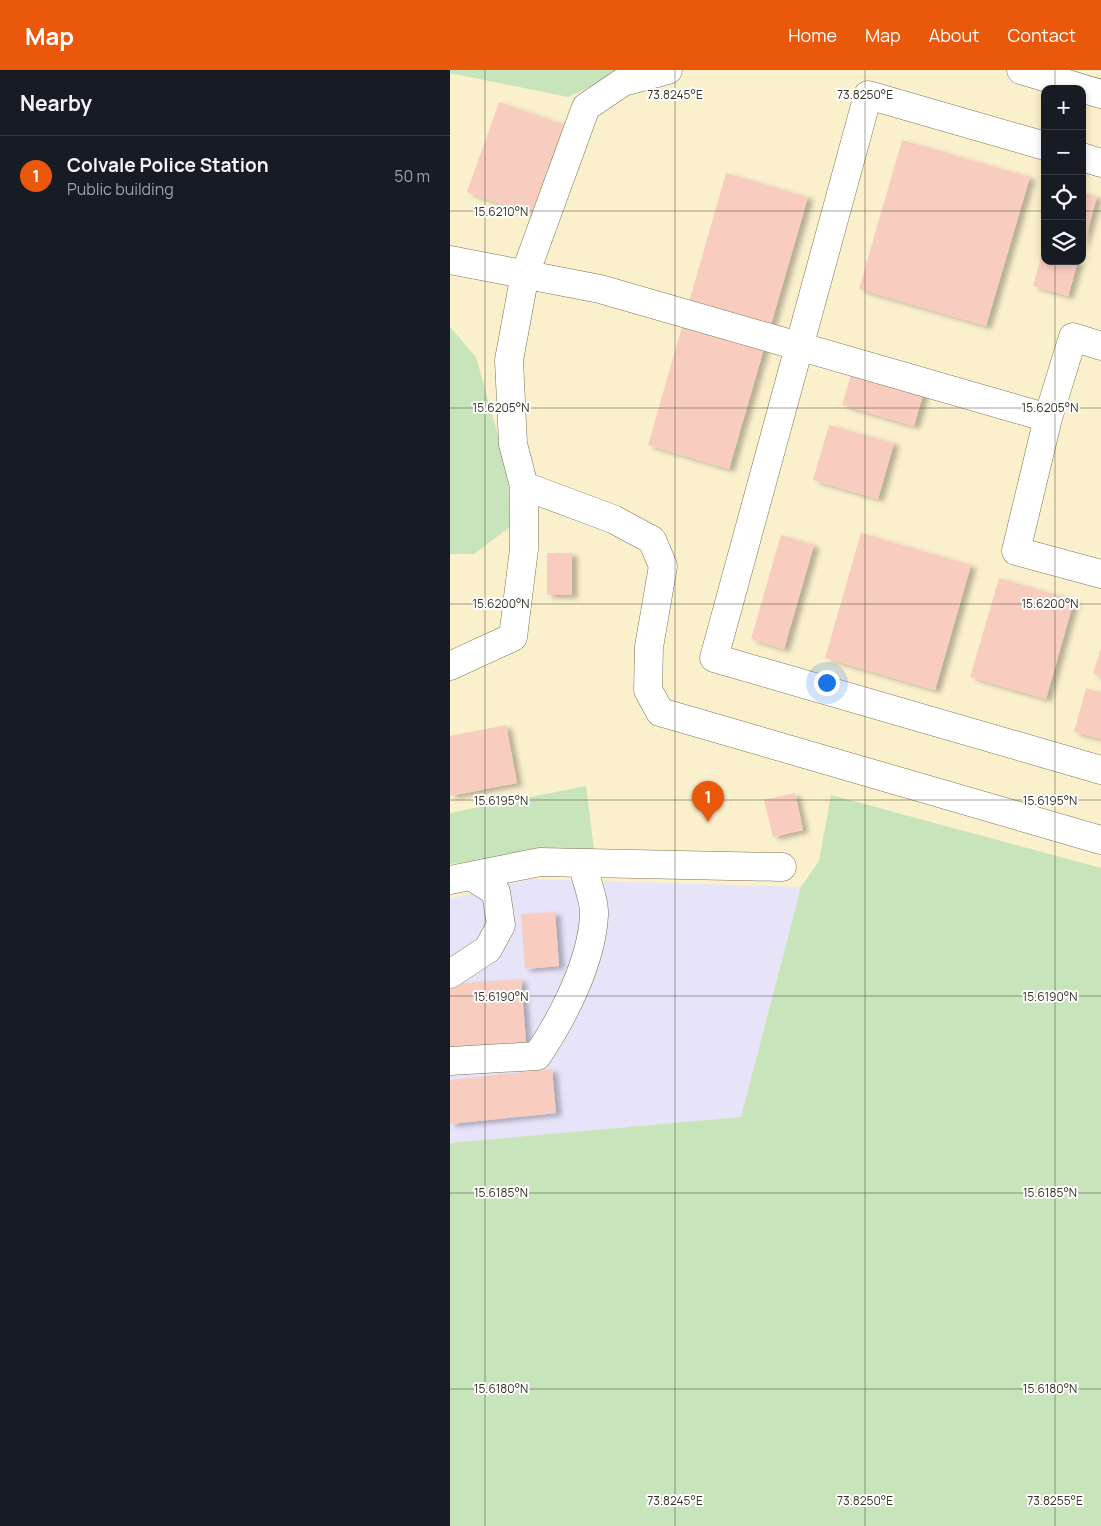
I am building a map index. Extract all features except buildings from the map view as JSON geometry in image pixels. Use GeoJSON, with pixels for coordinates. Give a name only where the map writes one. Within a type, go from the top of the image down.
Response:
{"type":"FeatureCollection","features":[{"type":"Feature","properties":{"kind":"street"},"geometry":{"type":"LineString","coordinates":[[450,666],[513,637],[524,549],[524,486],[513,444],[509,360],[525,274],[586,108],[623,82],[668,70]]}},
{"type":"Feature","properties":{"kind":"street"},"geometry":{"type":"LineString","coordinates":[[1022,70],[1101,94]]}},
{"type":"Feature","properties":{"kind":"street"},"geometry":{"type":"LineString","coordinates":[[1041,145],[868,95],[714,658],[1101,770]]}},
{"type":"Feature","properties":{"kind":"street"},"geometry":{"type":"LineString","coordinates":[[1086,158],[1101,162]]}},
{"type":"Feature","properties":{"kind":"street"},"geometry":{"type":"LineString","coordinates":[[450,260],[600,289],[1048,418]]}},
{"type":"Feature","properties":{"kind":"street"},"geometry":{"type":"LineString","coordinates":[[1101,346],[1073,338],[1048,418],[1016,551],[1101,574]]}},
{"type":"Feature","properties":{"kind":"street"},"geometry":{"type":"LineString","coordinates":[[524,486],[613,519],[652,540],[663,566],[649,647],[648,690],[660,712],[1101,840]]}},
{"type":"Feature","properties":{"kind":"street"},"geometry":{"type":"LineString","coordinates":[[461,878],[540,862],[782,867]]}},
{"type":"Feature","properties":{"kind":"street"},"geometry":{"type":"LineString","coordinates":[[450,1061],[537,1056],[557,1027],[586,956],[594,914],[582,863]]}},
{"type":"Feature","properties":{"kind":"street"},"geometry":{"type":"LineString","coordinates":[[450,974],[488,949],[501,925],[496,892],[461,878]]}},
{"type":"Feature","properties":{"kind":"shaded area"},"geometry":{"type":"Polygon","coordinates":[[[532,879],[801,887],[741,1117],[450,1143],[450,899],[532,879]]]}},
{"type":"Feature","properties":{"kind":"green space"},"geometry":{"type":"Polygon","coordinates":[[[450,70],[626,70],[568,97],[450,73],[450,70]]]}},
{"type":"Feature","properties":{"kind":"green space"},"geometry":{"type":"Polygon","coordinates":[[[450,327],[476,357],[508,471],[510,527],[474,554],[450,554],[450,327]]]}},
{"type":"Feature","properties":{"kind":"green space"},"geometry":{"type":"Polygon","coordinates":[[[586,786],[594,849],[554,851],[450,864],[450,813],[586,786]]]}},
{"type":"Feature","properties":{"kind":"green space"},"geometry":{"type":"Polygon","coordinates":[[[831,795],[1101,868],[1101,1526],[450,1526],[450,1143],[741,1117],[801,887],[819,861],[831,795]]]}},
{"type":"Feature","properties":{"kind":"place","name":"Colvale Police Station"},"geometry":{"type":"Point","coordinates":[708,822]}}]}
